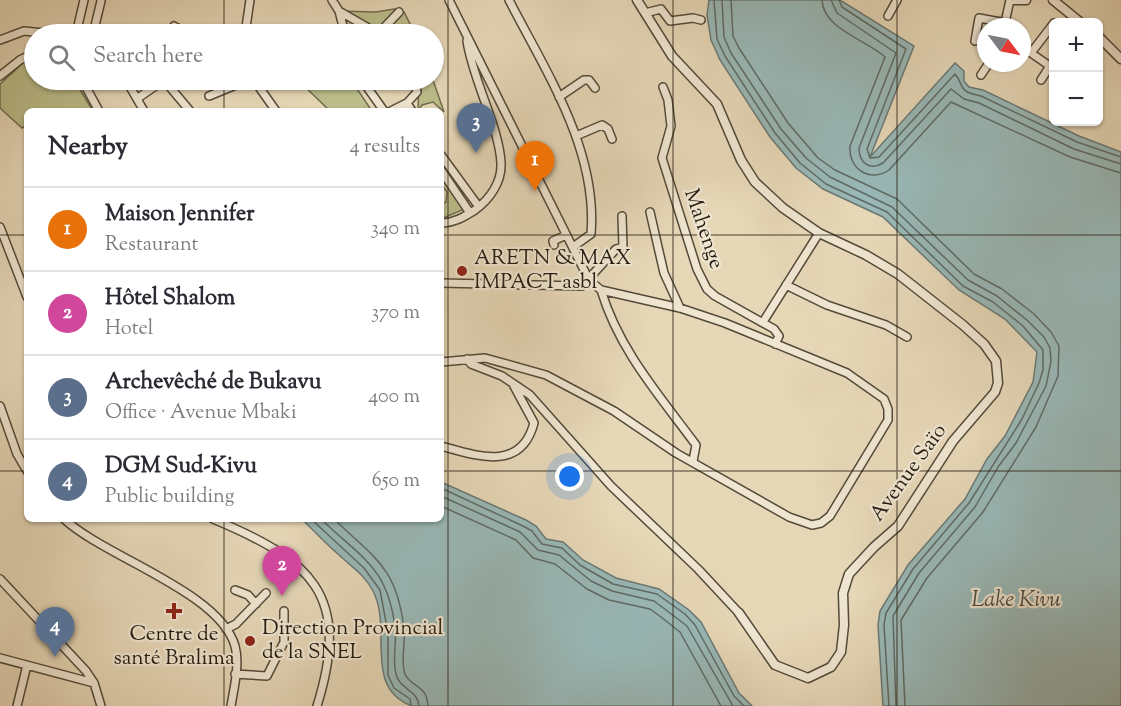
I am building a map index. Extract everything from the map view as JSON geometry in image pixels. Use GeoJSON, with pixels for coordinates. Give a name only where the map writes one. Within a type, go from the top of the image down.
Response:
{"type":"FeatureCollection","features":[{"type":"Feature","properties":{"kind":"street"},"geometry":{"type":"LineString","coordinates":[[78,24],[84,0]]}},
{"type":"Feature","properties":{"kind":"street"},"geometry":{"type":"LineString","coordinates":[[246,24],[250,0]]}},
{"type":"Feature","properties":{"kind":"street"},"geometry":{"type":"LineString","coordinates":[[332,0],[339,11],[342,24]]}},
{"type":"Feature","properties":{"kind":"street"},"geometry":{"type":"LineString","coordinates":[[444,362],[485,358],[546,375],[614,411],[693,461],[801,523],[812,525],[821,523],[830,516],[888,420],[888,409],[884,399],[847,373],[811,356],[680,308],[601,290],[590,280],[479,56],[466,38],[449,0]]}},
{"type":"Feature","properties":{"kind":"street"},"geometry":{"type":"LineString","coordinates":[[509,0],[559,97],[576,136],[586,171],[592,226],[588,238],[573,248]]}},
{"type":"Feature","properties":{"kind":"street","name":"Avenue Saïo"},"geometry":{"type":"LineString","coordinates":[[467,359],[471,364],[502,376],[530,395],[612,486],[698,568],[739,613],[775,665],[808,678],[831,667],[841,652],[843,593],[849,574],[898,526],[953,441],[990,399],[998,383],[996,361],[963,325],[887,266],[819,234],[755,182],[741,160],[717,104],[672,56],[638,0]]}},
{"type":"Feature","properties":{"kind":"street"},"geometry":{"type":"LineString","coordinates":[[888,16],[897,0]]}},
{"type":"Feature","properties":{"kind":"street"},"geometry":{"type":"LineString","coordinates":[[1007,18],[1011,0],[1026,0]]}},
{"type":"Feature","properties":{"kind":"street"},"geometry":{"type":"LineString","coordinates":[[1053,0],[1074,18]]}},
{"type":"Feature","properties":{"kind":"street"},"geometry":{"type":"LineString","coordinates":[[95,24],[101,1]]}},
{"type":"Feature","properties":{"kind":"street"},"geometry":{"type":"LineString","coordinates":[[645,13],[661,9],[670,21],[693,18],[701,20]]}},
{"type":"Feature","properties":{"kind":"street"},"geometry":{"type":"LineString","coordinates":[[1057,18],[1063,10]]}},
{"type":"Feature","properties":{"kind":"street"},"geometry":{"type":"LineString","coordinates":[[339,11],[361,24]]}},
{"type":"Feature","properties":{"kind":"street"},"geometry":{"type":"LineString","coordinates":[[388,24],[399,12]]}},
{"type":"Feature","properties":{"kind":"street"},"geometry":{"type":"LineString","coordinates":[[975,41],[977,26]]}},
{"type":"Feature","properties":{"kind":"street"},"geometry":{"type":"LineString","coordinates":[[1049,30],[1031,53],[1049,66]]}},
{"type":"Feature","properties":{"kind":"street"},"geometry":{"type":"LineString","coordinates":[[0,40],[15,32],[24,32]]}},
{"type":"Feature","properties":{"kind":"street"},"geometry":{"type":"LineString","coordinates":[[444,223],[455,222],[479,207],[493,191],[501,162],[469,58],[466,38]]}},
{"type":"Feature","properties":{"kind":"street"},"geometry":{"type":"LineString","coordinates":[[1103,42],[1121,59]]}},
{"type":"Feature","properties":{"kind":"street"},"geometry":{"type":"LineString","coordinates":[[0,76],[24,58]]}},
{"type":"Feature","properties":{"kind":"street"},"geometry":{"type":"LineString","coordinates":[[1041,80],[1049,71]]}},
{"type":"Feature","properties":{"kind":"street"},"geometry":{"type":"LineString","coordinates":[[559,97],[584,80],[589,81],[595,88]]}},
{"type":"Feature","properties":{"kind":"street","name":"Mahenge"},"geometry":{"type":"LineString","coordinates":[[663,87],[668,100],[671,126],[662,158],[698,269],[707,289],[715,296],[764,322]]}},
{"type":"Feature","properties":{"kind":"street"},"geometry":{"type":"LineString","coordinates":[[87,90],[97,108]]}},
{"type":"Feature","properties":{"kind":"street"},"geometry":{"type":"LineString","coordinates":[[133,90],[143,108]]}},
{"type":"Feature","properties":{"kind":"street"},"geometry":{"type":"LineString","coordinates":[[138,98],[150,90]]}},
{"type":"Feature","properties":{"kind":"street"},"geometry":{"type":"LineString","coordinates":[[172,90],[187,108]]}},
{"type":"Feature","properties":{"kind":"street"},"geometry":{"type":"LineString","coordinates":[[209,96],[224,90]]}},
{"type":"Feature","properties":{"kind":"street"},"geometry":{"type":"LineString","coordinates":[[261,90],[274,108]]}},
{"type":"Feature","properties":{"kind":"street"},"geometry":{"type":"LineString","coordinates":[[369,90],[382,108]]}},
{"type":"Feature","properties":{"kind":"street"},"geometry":{"type":"LineString","coordinates":[[399,108],[407,103],[416,90]]}},
{"type":"Feature","properties":{"kind":"street"},"geometry":{"type":"LineString","coordinates":[[407,103],[410,108]]}},
{"type":"Feature","properties":{"kind":"street"},"geometry":{"type":"LineString","coordinates":[[576,136],[602,125],[608,129],[612,139]]}},
{"type":"Feature","properties":{"kind":"street"},"geometry":{"type":"LineString","coordinates":[[444,159],[479,207]]}},
{"type":"Feature","properties":{"kind":"street"},"geometry":{"type":"LineString","coordinates":[[444,174],[470,213]]}},
{"type":"Feature","properties":{"kind":"street"},"geometry":{"type":"LineString","coordinates":[[452,186],[459,181]]}},
{"type":"Feature","properties":{"kind":"street"},"geometry":{"type":"LineString","coordinates":[[650,212],[664,273],[680,308]]}},
{"type":"Feature","properties":{"kind":"street"},"geometry":{"type":"LineString","coordinates":[[444,283],[582,286],[590,280],[616,249],[623,246],[622,216]]}},
{"type":"Feature","properties":{"kind":"street"},"geometry":{"type":"LineString","coordinates":[[0,227],[24,289]]}},
{"type":"Feature","properties":{"kind":"street"},"geometry":{"type":"LineString","coordinates":[[775,344],[777,333],[764,322],[819,234]]}},
{"type":"Feature","properties":{"kind":"street"},"geometry":{"type":"LineString","coordinates":[[554,245],[553,241],[566,235]]}},
{"type":"Feature","properties":{"kind":"street"},"geometry":{"type":"LineString","coordinates":[[786,285],[848,314],[886,325],[907,337]]}},
{"type":"Feature","properties":{"kind":"street"},"geometry":{"type":"LineString","coordinates":[[601,290],[609,317],[630,357],[696,445],[693,461]]}},
{"type":"Feature","properties":{"kind":"street"},"geometry":{"type":"LineString","coordinates":[[444,447],[481,458],[494,458],[521,447],[531,434],[534,423],[513,384]]}},
{"type":"Feature","properties":{"kind":"street"},"geometry":{"type":"LineString","coordinates":[[0,406],[17,454],[24,466]]}},
{"type":"Feature","properties":{"kind":"street"},"geometry":{"type":"LineString","coordinates":[[68,522],[94,542],[178,588],[213,614],[226,629],[235,648],[231,706]]}},
{"type":"Feature","properties":{"kind":"street"},"geometry":{"type":"LineString","coordinates":[[220,522],[256,537],[287,556],[302,570],[322,598],[327,615],[330,653],[317,706]]}},
{"type":"Feature","properties":{"kind":"street"},"geometry":{"type":"LineString","coordinates":[[0,579],[86,670],[94,683],[101,706]]}},
{"type":"Feature","properties":{"kind":"street"},"geometry":{"type":"LineString","coordinates":[[235,590],[248,595],[256,604]]}},
{"type":"Feature","properties":{"kind":"street"},"geometry":{"type":"LineString","coordinates":[[226,629],[236,624],[266,593]]}},
{"type":"Feature","properties":{"kind":"street"},"geometry":{"type":"LineString","coordinates":[[235,674],[267,676],[284,642],[286,627],[284,611]]}},
{"type":"Feature","properties":{"kind":"street"},"geometry":{"type":"LineString","coordinates":[[0,658],[94,683]]}},
{"type":"Feature","properties":{"kind":"street"},"geometry":{"type":"LineString","coordinates":[[17,706],[27,665]]}},
{"type":"Feature","properties":{"kind":"green space"},"geometry":{"type":"Polygon","coordinates":[[[394,9],[404,12],[410,24],[362,24],[344,15],[356,24],[345,24],[339,11],[376,12],[394,9]]]}},
{"type":"Feature","properties":{"kind":"green space"},"geometry":{"type":"Polygon","coordinates":[[[23,63],[24,90],[80,90],[91,108],[24,108],[24,127],[22,128],[0,108],[0,84],[23,63]]]}},
{"type":"Feature","properties":{"kind":"green space"},"geometry":{"type":"Polygon","coordinates":[[[308,90],[358,90],[370,108],[327,108],[308,90]]]}},
{"type":"Feature","properties":{"kind":"green space"},"geometry":{"type":"Polygon","coordinates":[[[419,90],[436,90],[443,108],[433,102],[418,108],[419,90]]]}},
{"type":"Feature","properties":{"kind":"green space"},"geometry":{"type":"Polygon","coordinates":[[[444,176],[468,202],[462,210],[444,218],[444,203],[447,192],[444,188],[444,176]]]}},
{"type":"Feature","properties":{"kind":"water","name":"Lake Kivu"},"geometry":{"type":"Polygon","coordinates":[[[709,0],[840,0],[914,46],[870,157],[955,63],[964,71],[964,81],[969,87],[983,90],[1049,122],[1049,126],[1058,126],[1121,152],[1121,706],[883,706],[878,625],[880,611],[908,565],[965,499],[987,459],[1005,436],[1033,382],[1037,352],[1005,319],[959,290],[883,217],[823,189],[796,168],[770,137],[720,60],[711,40],[707,15],[709,0]]]}},
{"type":"Feature","properties":{"kind":"water"},"geometry":{"type":"Polygon","coordinates":[[[444,483],[526,520],[536,526],[546,539],[563,542],[583,560],[616,578],[659,589],[689,610],[701,622],[739,693],[752,706],[412,706],[397,697],[388,685],[383,671],[378,606],[370,585],[305,522],[444,522],[444,483]]]}},
{"type":"Feature","properties":{"kind":"place","name":"Archevêché de Bukavu"},"geometry":{"type":"Point","coordinates":[476,153]}},
{"type":"Feature","properties":{"kind":"place","name":"Maison Jennifer"},"geometry":{"type":"Point","coordinates":[535,191]}},
{"type":"Feature","properties":{"kind":"place","name":"ARETN & MAX IMPACT asbl"},"geometry":{"type":"Point","coordinates":[462,271]}},
{"type":"Feature","properties":{"kind":"place","name":"Hôtel Shalom"},"geometry":{"type":"Point","coordinates":[282,596]}},
{"type":"Feature","properties":{"kind":"place","name":"Centre de santé Bralima"},"geometry":{"type":"Point","coordinates":[174,611]}},
{"type":"Feature","properties":{"kind":"place","name":"Direction Provincial de la SNEL"},"geometry":{"type":"Point","coordinates":[250,641]}},
{"type":"Feature","properties":{"kind":"place","name":"DGM Sud-Kivu"},"geometry":{"type":"Point","coordinates":[55,657]}}]}
